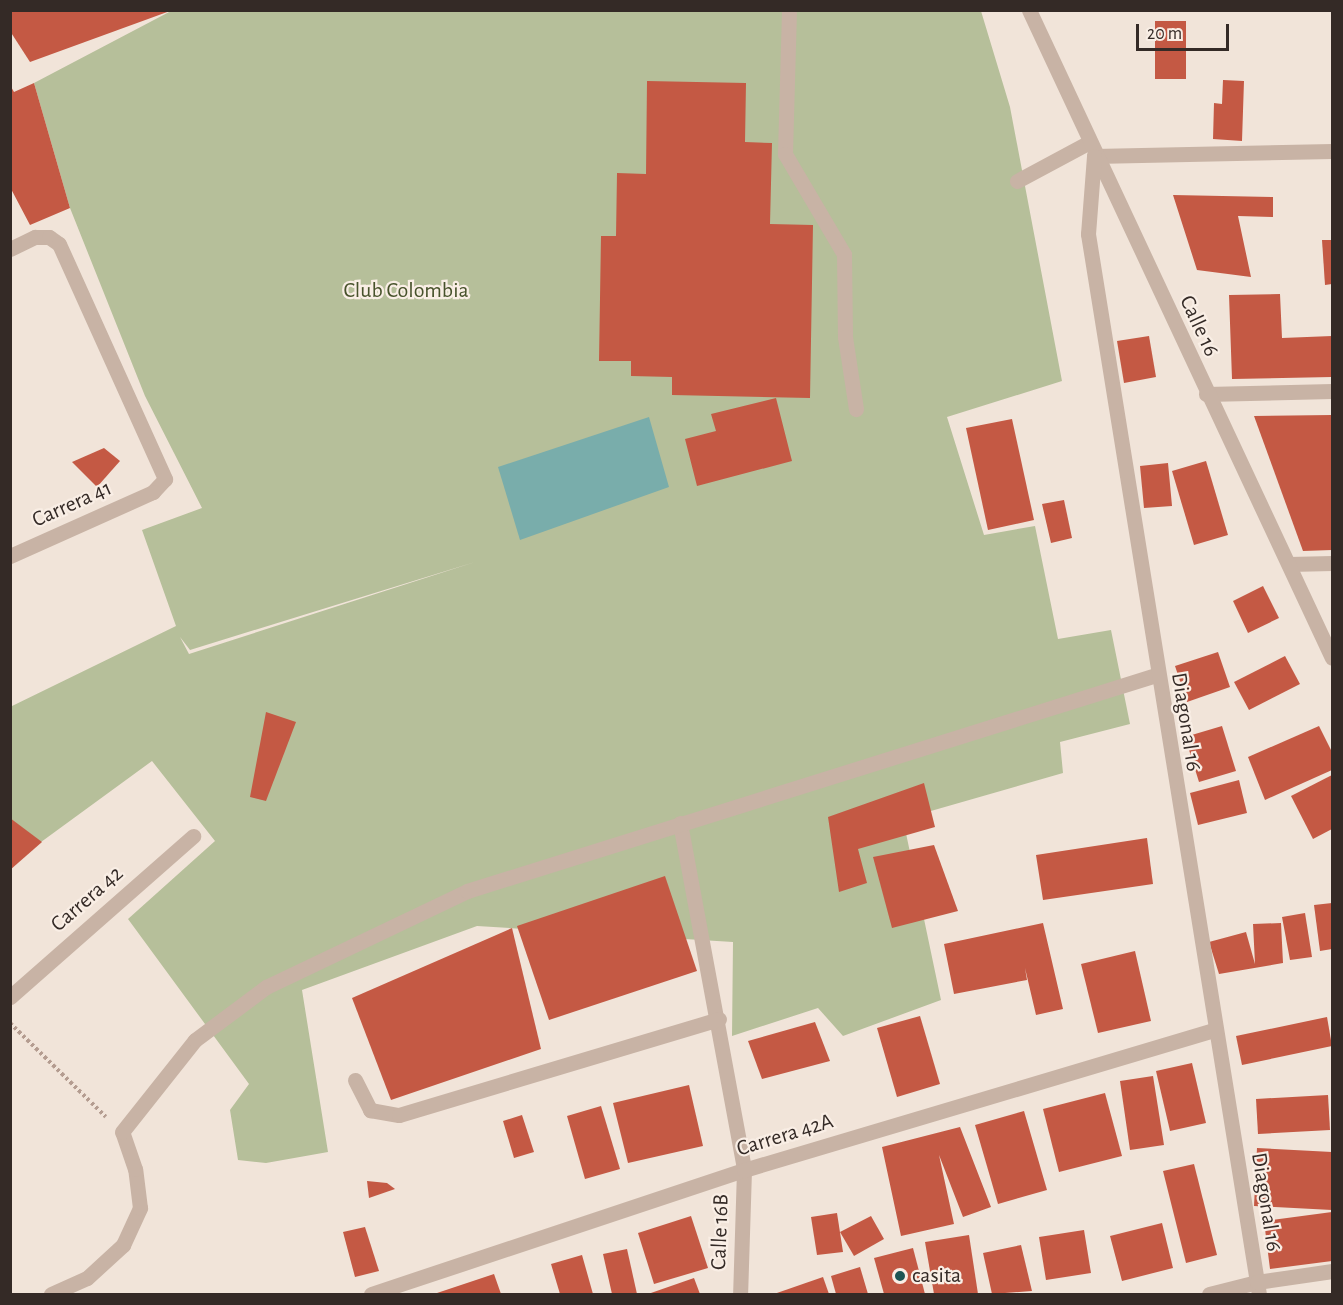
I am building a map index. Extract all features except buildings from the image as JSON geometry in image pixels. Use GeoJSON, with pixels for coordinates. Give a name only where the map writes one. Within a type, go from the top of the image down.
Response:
{"type":"FeatureCollection","features":[{"type":"Feature","properties":{"kind":"street","name":"Calle 16"},"geometry":{"type":"LineString","coordinates":[[1029,10],[1090,150],[1332,658]]}},
{"type":"Feature","properties":{"kind":"street"},"geometry":{"type":"LineString","coordinates":[[787,14],[786,154],[844,254],[845,337],[856,409]]}},
{"type":"Feature","properties":{"kind":"street"},"geometry":{"type":"LineString","coordinates":[[1017,181],[1090,150],[1332,151]]}},
{"type":"Feature","properties":{"kind":"street","name":"Diagonal 16"},"geometry":{"type":"LineString","coordinates":[[1090,150],[1088,234],[1156,675],[1258,1288]]}},
{"type":"Feature","properties":{"kind":"street","name":"Carrera 41"},"geometry":{"type":"LineString","coordinates":[[10,249],[49,237],[59,244],[164,470],[165,479],[153,492],[10,556]]}},
{"type":"Feature","properties":{"kind":"street"},"geometry":{"type":"LineString","coordinates":[[1206,394],[1332,391]]}},
{"type":"Feature","properties":{"kind":"street"},"geometry":{"type":"LineString","coordinates":[[1289,564],[1332,563]]}},
{"type":"Feature","properties":{"kind":"street"},"geometry":{"type":"LineString","coordinates":[[51,1294],[87,1278],[123,1245],[140,1209],[135,1169],[122,1132],[195,1040],[276,981],[467,891],[680,822],[1156,675]]}},
{"type":"Feature","properties":{"kind":"street","name":"Calle 16B"},"geometry":{"type":"LineString","coordinates":[[680,822],[719,1019],[744,1170],[740,1294]]}},
{"type":"Feature","properties":{"kind":"street","name":"Carrera 42"},"geometry":{"type":"LineString","coordinates":[[10,996],[193,836]]}},
{"type":"Feature","properties":{"kind":"street"},"geometry":{"type":"LineString","coordinates":[[355,1080],[370,1110],[399,1114],[719,1019]]}},
{"type":"Feature","properties":{"kind":"street","name":"Carrera 42A"},"geometry":{"type":"LineString","coordinates":[[371,1294],[744,1170],[1215,1030]]}},
{"type":"Feature","properties":{"kind":"street"},"geometry":{"type":"LineString","coordinates":[[1209,1294],[1258,1288],[1332,1271]]}},
{"type":"Feature","properties":{"kind":"path"},"geometry":{"type":"LineString","coordinates":[[10,1023],[122,1132]]}},
{"type":"Feature","properties":{"kind":"green space","name":"Club Colombia"},"geometry":{"type":"Polygon","coordinates":[[[171,11],[981,11],[1010,107],[1062,381],[947,417],[984,535],[1035,526],[1058,639],[1111,630],[1130,724],[1060,742],[1063,773],[903,819],[941,1000],[843,1036],[818,1008],[732,1036],[733,942],[477,926],[302,990],[328,1152],[266,1163],[238,1160],[230,1110],[249,1084],[128,919],[215,841],[152,761],[26,853],[11,832],[10,707],[176,626],[142,530],[202,508],[145,396],[70,208],[34,83],[171,11]],[[475,562],[190,650],[180,637],[189,654],[475,562]]]}},
{"type":"Feature","properties":{"kind":"water"},"geometry":{"type":"Polygon","coordinates":[[[649,417],[669,487],[520,540],[498,467],[649,417]]]}},
{"type":"Feature","properties":{"kind":"place","name":"casita"},"geometry":{"type":"Point","coordinates":[900,1276]}}]}
